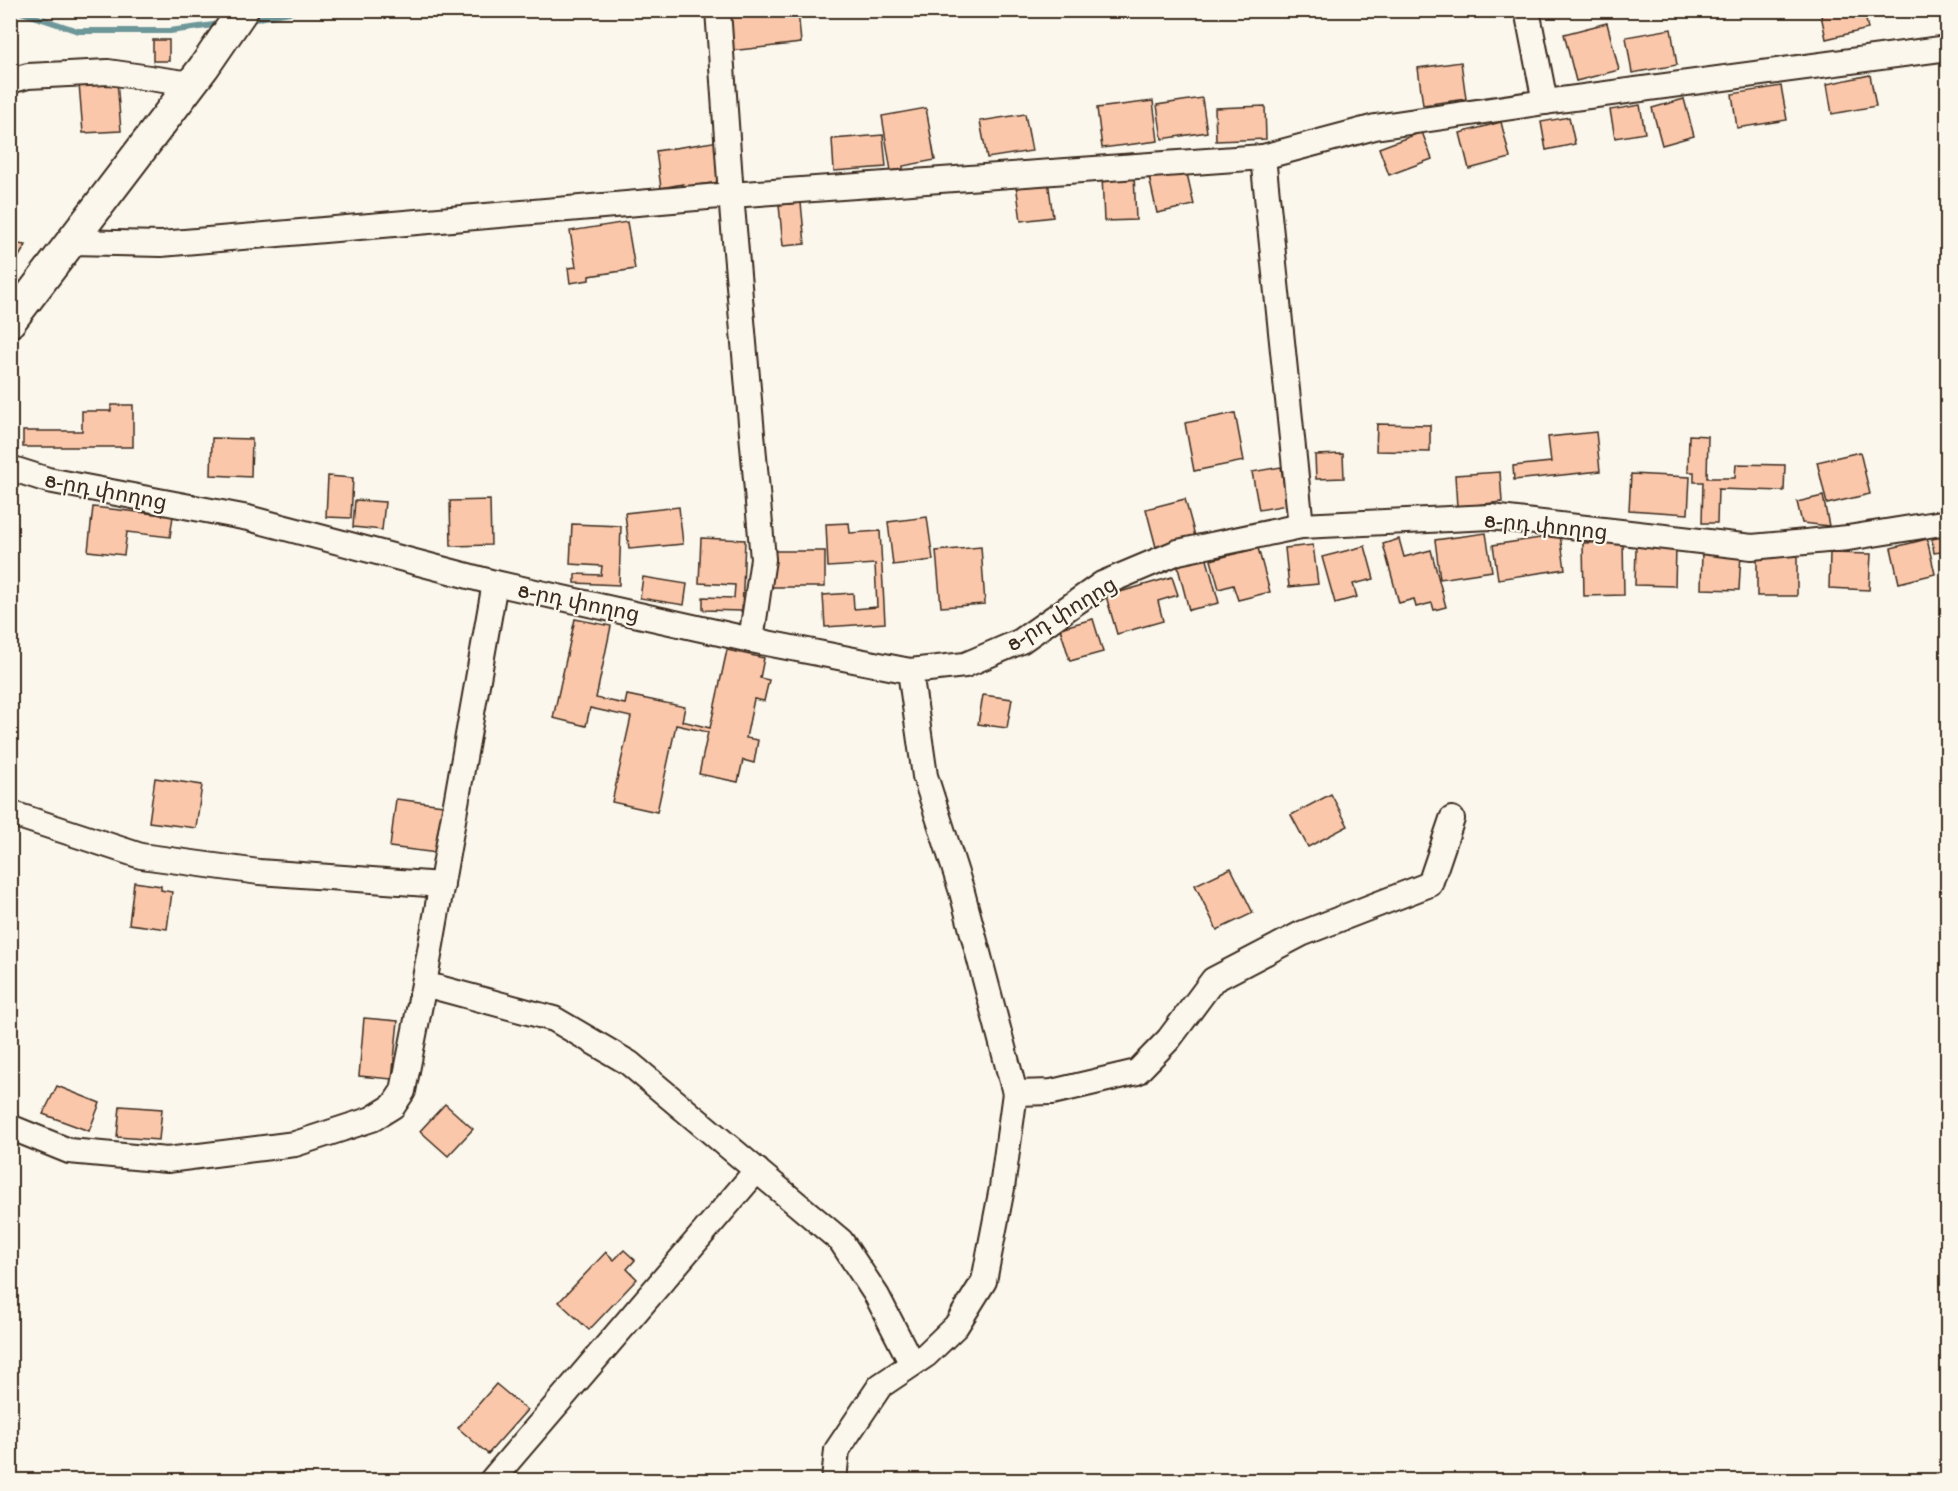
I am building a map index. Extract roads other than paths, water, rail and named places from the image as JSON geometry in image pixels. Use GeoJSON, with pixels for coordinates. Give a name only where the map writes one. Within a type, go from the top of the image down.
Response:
{"type":"FeatureCollection","features":[{"type":"Feature","properties":{"kind":"main road"},"geometry":{"type":"LineString","coordinates":[[10,322],[197,75],[243,10]]}},
{"type":"Feature","properties":{"kind":"street"},"geometry":{"type":"LineString","coordinates":[[718,10],[731,195],[763,559],[751,640]]}},
{"type":"Feature","properties":{"kind":"street"},"geometry":{"type":"LineString","coordinates":[[1527,10],[1545,102]]}},
{"type":"Feature","properties":{"kind":"street"},"geometry":{"type":"LineString","coordinates":[[71,242],[161,244],[731,195],[1263,157],[1375,127],[1947,48]]}},
{"type":"Feature","properties":{"kind":"street"},"geometry":{"type":"LineString","coordinates":[[10,81],[28,76],[108,72],[197,75]]}},
{"type":"Feature","properties":{"kind":"street"},"geometry":{"type":"LineString","coordinates":[[1263,157],[1301,526]]}},
{"type":"Feature","properties":{"kind":"street","name":"8-րդ փողոց"},"geometry":{"type":"LineString","coordinates":[[10,468],[48,480],[248,518],[495,583],[751,640],[910,671],[966,665],[1021,641],[1102,584],[1178,552],[1301,526],[1491,517],[1752,547],[1848,538],[1947,522]]}},
{"type":"Feature","properties":{"kind":"street"},"geometry":{"type":"LineString","coordinates":[[10,1127],[69,1151],[167,1160],[295,1143],[372,1119],[393,1106],[403,1090],[424,984],[495,583]]}},
{"type":"Feature","properties":{"kind":"street"},"geometry":{"type":"LineString","coordinates":[[834,1480],[837,1450],[880,1386],[926,1355],[956,1326],[984,1281],[1002,1188],[1015,1093],[962,892],[925,776],[910,671]]}},
{"type":"Feature","properties":{"kind":"street"},"geometry":{"type":"LineString","coordinates":[[10,813],[141,856],[259,872],[442,885]]}},
{"type":"Feature","properties":{"kind":"street"},"geometry":{"type":"LineString","coordinates":[[1015,1093],[1052,1092],[1137,1072],[1169,1039],[1213,980],[1301,934],[1430,884],[1452,819]]}},
{"type":"Feature","properties":{"kind":"street"},"geometry":{"type":"LineString","coordinates":[[424,984],[554,1019],[629,1064],[841,1241],[877,1296],[912,1364]]}},
{"type":"Feature","properties":{"kind":"street"},"geometry":{"type":"LineString","coordinates":[[492,1480],[757,1170]]}},
{"type":"Feature","properties":{"kind":"waterway"},"geometry":{"type":"LineString","coordinates":[[15,10],[78,31],[170,31],[221,24]]}},
{"type":"Feature","properties":{"kind":"waterway"},"geometry":{"type":"LineString","coordinates":[[249,20],[300,10]]}}]}
